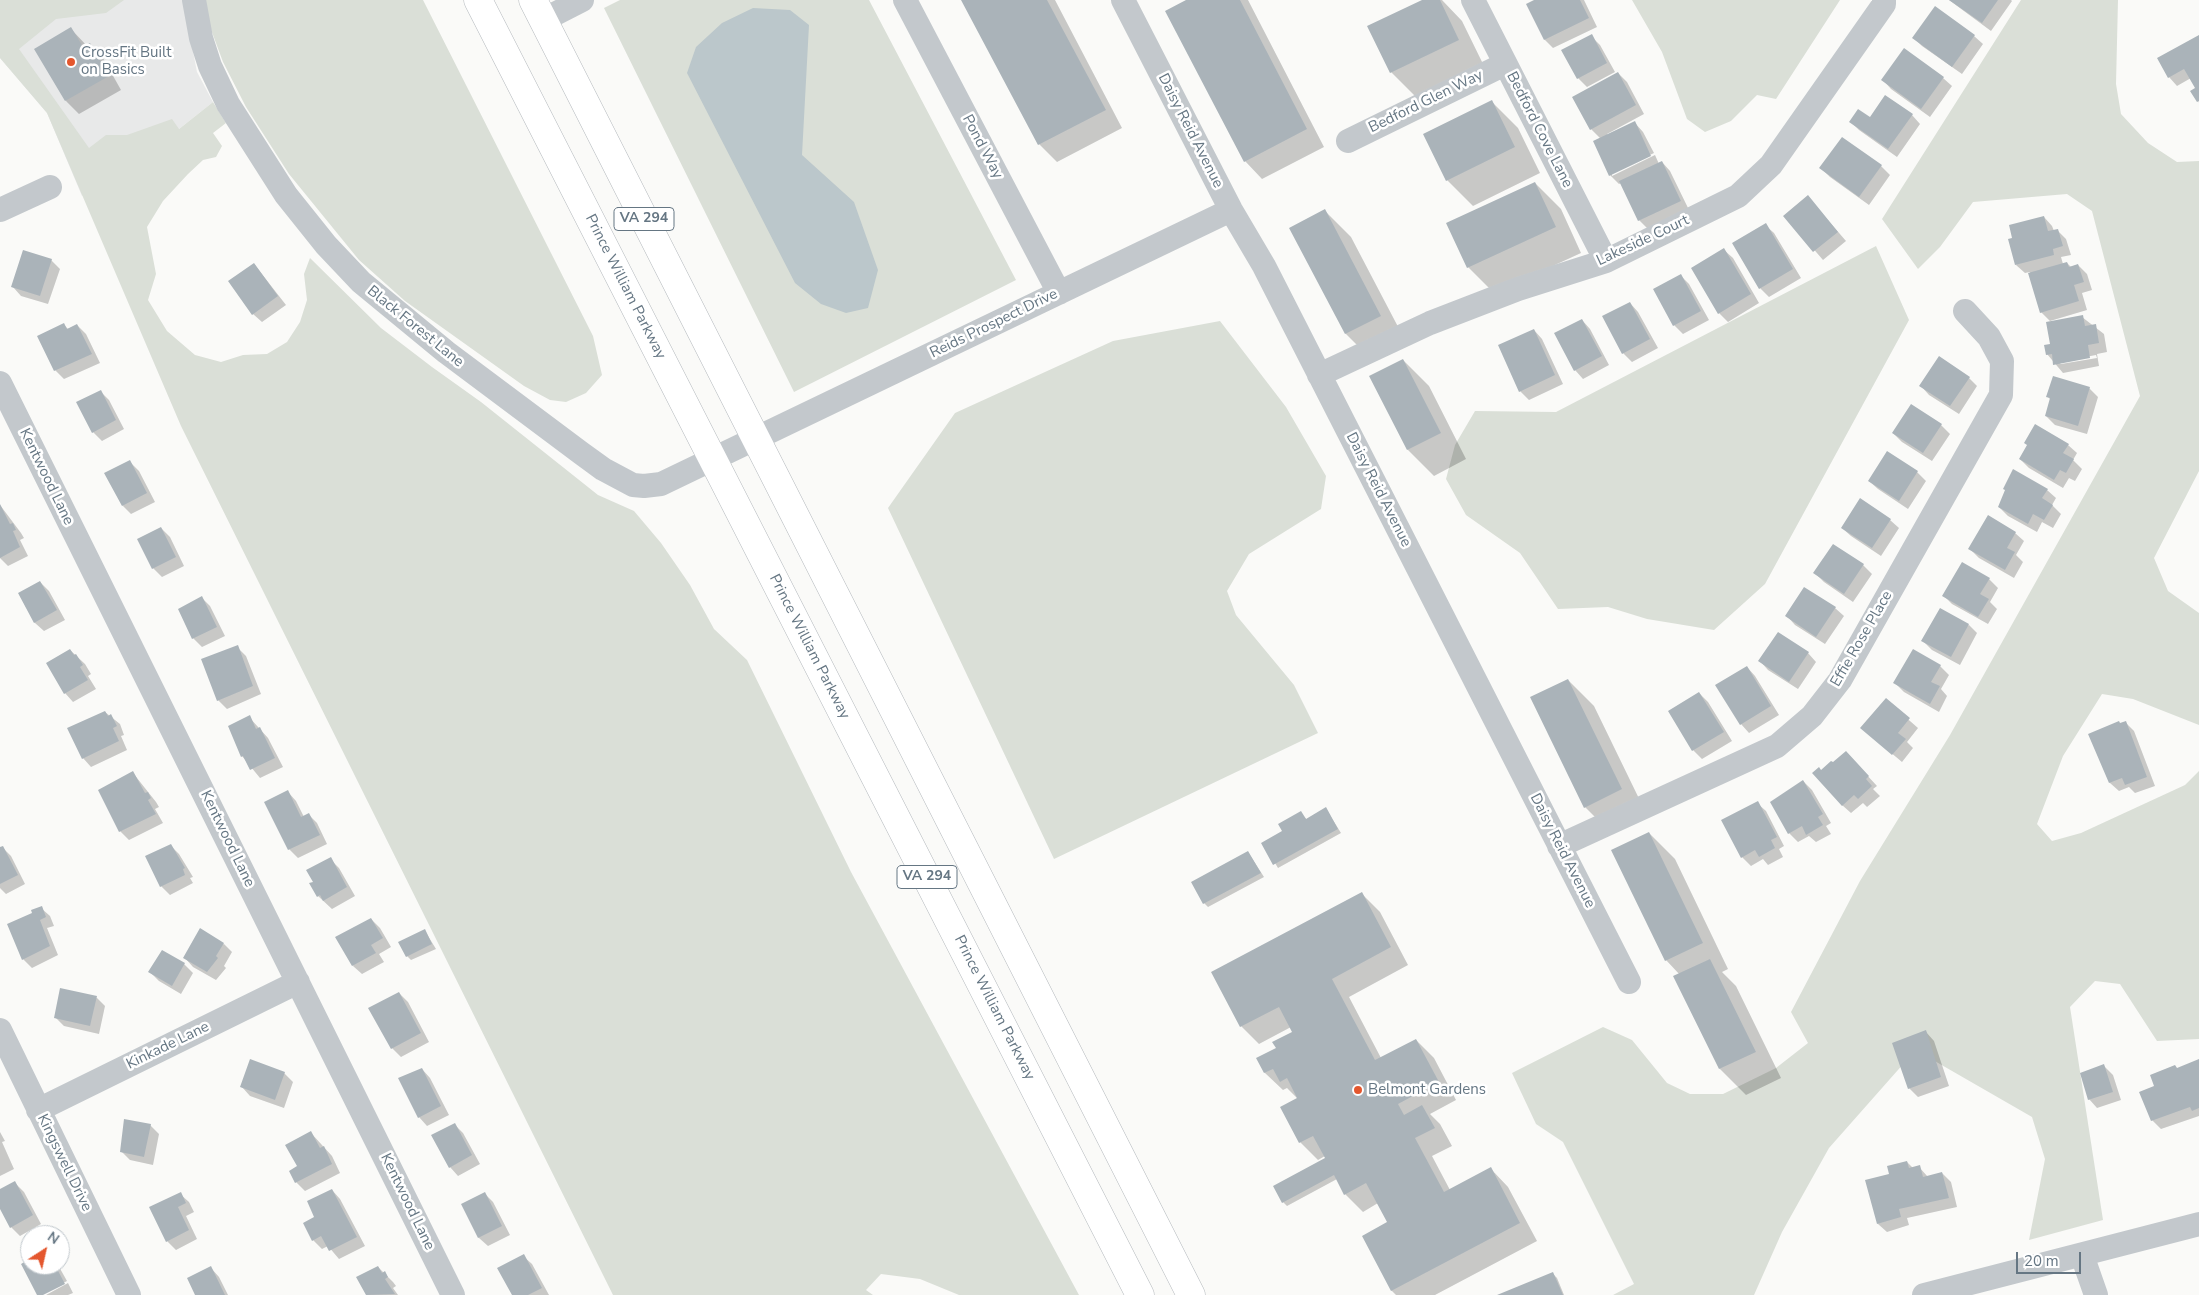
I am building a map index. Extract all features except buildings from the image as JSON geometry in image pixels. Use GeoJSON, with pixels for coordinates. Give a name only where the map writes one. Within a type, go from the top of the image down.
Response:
{"type":"FeatureCollection","features":[{"type":"Feature","properties":{"kind":"highway","name":"Prince William Parkway"},"geometry":{"type":"LineString","coordinates":[[478,0],[1140,1295]]}},
{"type":"Feature","properties":{"kind":"highway","name":"VA 294"},"geometry":{"type":"LineString","coordinates":[[538,10],[1191,1295]]}},
{"type":"Feature","properties":{"kind":"street","name":"Black Forest Lane"},"geometry":{"type":"LineString","coordinates":[[194,0],[201,38],[210,66],[228,104],[286,195],[305,220],[361,282],[446,352],[581,453],[623,480],[644,486],[661,484],[756,438]]}},
{"type":"Feature","properties":{"kind":"street"},"geometry":{"type":"LineString","coordinates":[[538,10],[582,0]]}},
{"type":"Feature","properties":{"kind":"street","name":"Pond Way"},"geometry":{"type":"LineString","coordinates":[[905,0],[1059,293]]}},
{"type":"Feature","properties":{"kind":"street","name":"Bedford Cove Lane"},"geometry":{"type":"LineString","coordinates":[[1473,0],[1606,261]]}},
{"type":"Feature","properties":{"kind":"street","name":"Lakeside Court"},"geometry":{"type":"LineString","coordinates":[[1319,375],[1430,323],[1518,289],[1606,261],[1738,196],[1771,165],[1884,4],[1884,0]]}},
{"type":"Feature","properties":{"kind":"street","name":"Daisy Reid Avenue"},"geometry":{"type":"LineString","coordinates":[[1126,1],[1231,210],[1264,266],[1629,982]]}},
{"type":"Feature","properties":{"kind":"street","name":"Bedford Glen Way"},"geometry":{"type":"LineString","coordinates":[[1348,141],[1505,64]]}},
{"type":"Feature","properties":{"kind":"street"},"geometry":{"type":"LineString","coordinates":[[0,210],[50,186]]}},
{"type":"Feature","properties":{"kind":"street","name":"Reids Prospect Drive"},"geometry":{"type":"LineString","coordinates":[[756,438],[1231,210]]}},
{"type":"Feature","properties":{"kind":"street","name":"Effie Rose Place"},"geometry":{"type":"LineString","coordinates":[[1559,846],[1776,746],[1812,716],[1829,694],[1844,672],[2001,395],[2002,361],[1989,337],[1965,311]]}},
{"type":"Feature","properties":{"kind":"street","name":"Kentwood Lane"},"geometry":{"type":"LineString","coordinates":[[0,384],[453,1295]]}},
{"type":"Feature","properties":{"kind":"street","name":"Kinkade Lane"},"geometry":{"type":"LineString","coordinates":[[38,1110],[298,982]]}},
{"type":"Feature","properties":{"kind":"street","name":"Kingswell Drive"},"geometry":{"type":"LineString","coordinates":[[0,1030],[129,1295]]}},
{"type":"Feature","properties":{"kind":"street"},"geometry":{"type":"LineString","coordinates":[[1924,1295],[2199,1224]]}},
{"type":"Feature","properties":{"kind":"street"},"geometry":{"type":"LineString","coordinates":[[2082,1255],[2096,1295]]}},
{"type":"Feature","properties":{"kind":"shaded area"},"geometry":{"type":"Polygon","coordinates":[[[0,0],[183,0],[197,72],[213,102],[179,129],[82,196],[47,113],[0,58],[0,0]]]}},
{"type":"Feature","properties":{"kind":"shaded area"},"geometry":{"type":"Polygon","coordinates":[[[0,0],[124,0],[106,13],[56,19],[19,49],[89,148],[106,135],[127,135],[172,119],[179,129],[213,102],[226,123],[213,133],[222,146],[216,157],[203,160],[188,174],[163,201],[147,227],[156,274],[148,300],[167,331],[195,355],[221,362],[243,355],[267,354],[287,342],[300,322],[307,300],[304,274],[310,258],[381,328],[481,402],[598,495],[634,511],[661,543],[690,585],[714,629],[747,660],[851,872],[1079,1295],[959,1295],[920,1279],[881,1274],[866,1290],[873,1295],[613,1295],[181,426],[47,113],[0,58],[0,0]]]}},
{"type":"Feature","properties":{"kind":"shaded area"},"geometry":{"type":"Polygon","coordinates":[[[205,0],[423,0],[593,336],[602,375],[586,393],[566,402],[550,400],[524,386],[405,301],[359,260],[289,174],[246,107],[223,62],[206,16],[205,0]]]}},
{"type":"Feature","properties":{"kind":"shaded area"},"geometry":{"type":"Polygon","coordinates":[[[620,0],[869,0],[1016,280],[794,392],[604,8],[620,0]]]}},
{"type":"Feature","properties":{"kind":"shaded area"},"geometry":{"type":"Polygon","coordinates":[[[1632,0],[1840,0],[1776,99],[1757,95],[1731,121],[1705,132],[1687,119],[1662,52],[1632,0]]]}},
{"type":"Feature","properties":{"kind":"shaded area"},"geometry":{"type":"Polygon","coordinates":[[[2021,0],[2118,0],[2116,84],[2121,114],[2148,143],[2177,162],[2199,161],[2199,471],[2154,558],[2168,591],[2199,613],[2199,725],[2133,699],[2102,694],[2063,756],[2037,824],[2052,841],[2081,833],[2185,785],[2199,771],[2199,1039],[2157,1041],[2120,984],[2095,981],[2070,1007],[2103,1220],[2029,1240],[2045,1159],[2032,1117],[1926,1056],[1905,1062],[1829,1148],[1782,1232],[1754,1295],[1613,1295],[1634,1284],[1563,1142],[1536,1124],[1512,1073],[1603,1027],[1632,1040],[1667,1083],[1690,1094],[1723,1094],[1776,1068],[1808,1043],[1791,1012],[1860,881],[1950,735],[2140,396],[2092,211],[2067,194],[1973,202],[1940,247],[1918,269],[1882,219],[2021,0]]]}},
{"type":"Feature","properties":{"kind":"shaded area"},"geometry":{"type":"Polygon","coordinates":[[[753,8],[790,10],[809,25],[802,155],[854,202],[878,270],[868,308],[846,313],[821,304],[795,283],[687,73],[696,47],[722,23],[753,8]]]}},
{"type":"Feature","properties":{"kind":"shaded area"},"geometry":{"type":"Polygon","coordinates":[[[1876,246],[1909,320],[1765,584],[1714,630],[1647,619],[1608,607],[1558,609],[1520,553],[1466,515],[1446,479],[1455,445],[1475,411],[1556,412],[1876,246]]]}},
{"type":"Feature","properties":{"kind":"shaded area"},"geometry":{"type":"Polygon","coordinates":[[[1220,321],[1286,407],[1326,476],[1321,509],[1249,554],[1227,591],[1236,615],[1294,685],[1318,733],[1054,859],[888,508],[955,413],[1113,341],[1220,321]]]}},
{"type":"Feature","properties":{"kind":"place","name":"CrossFit Built on Basics"},"geometry":{"type":"Point","coordinates":[71,62]}},
{"type":"Feature","properties":{"kind":"place","name":"Belmont Gardens"},"geometry":{"type":"Point","coordinates":[1358,1090]}}]}
